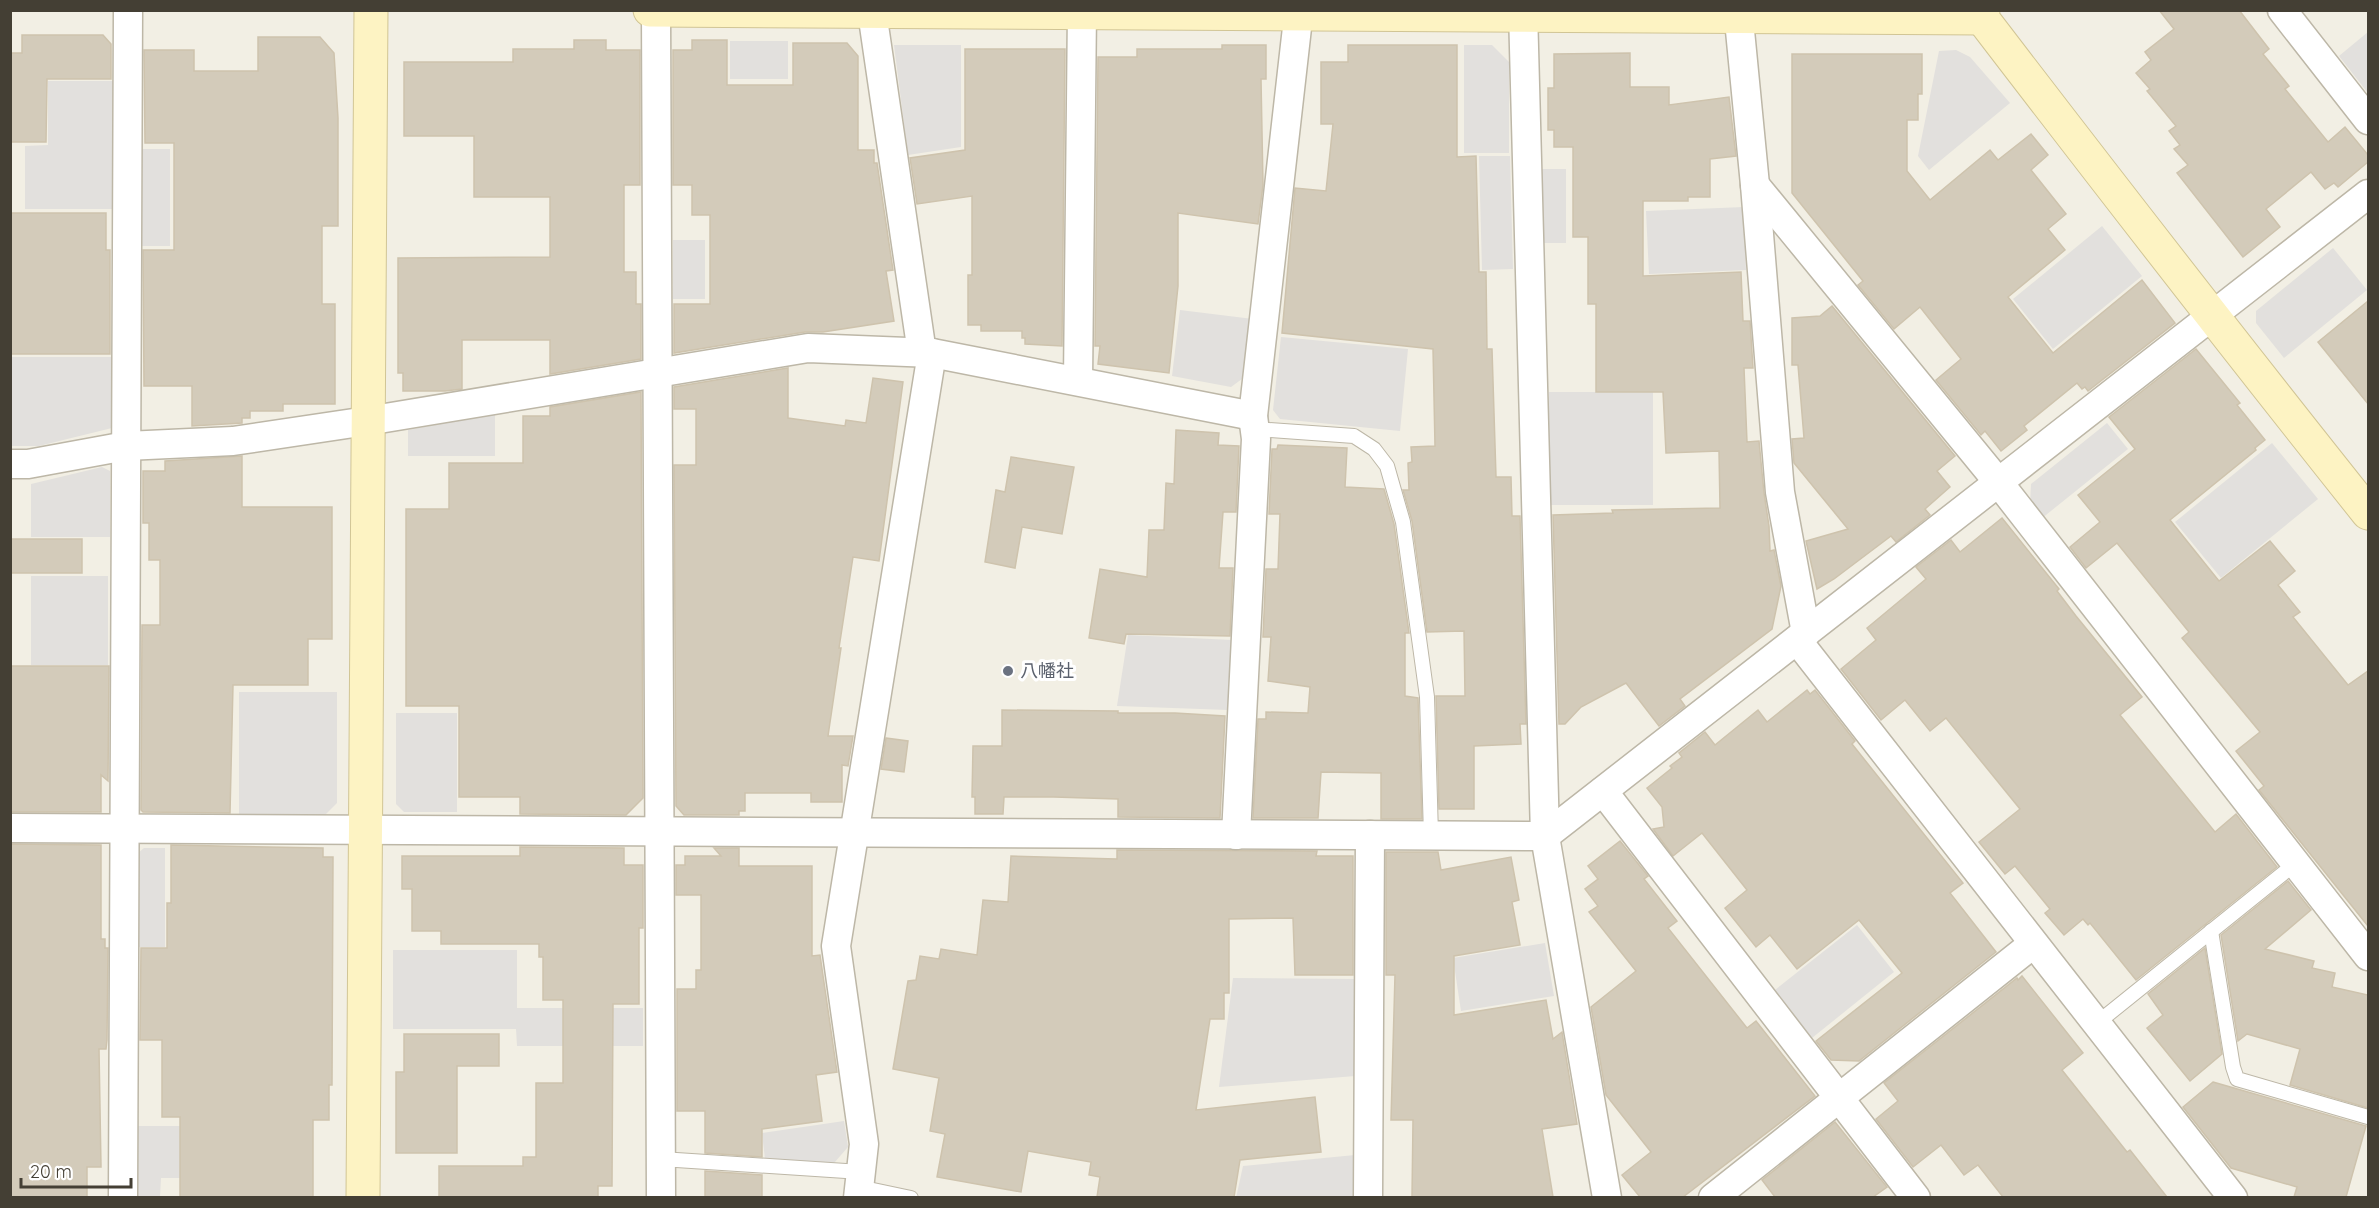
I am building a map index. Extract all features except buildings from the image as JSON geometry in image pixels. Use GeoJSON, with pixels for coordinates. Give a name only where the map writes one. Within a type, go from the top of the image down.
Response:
{"type":"FeatureCollection","features":[{"type":"Feature","properties":{"kind":"street"},"geometry":{"type":"LineString","coordinates":[[123,1197],[128,10]]}},
{"type":"Feature","properties":{"kind":"street"},"geometry":{"type":"LineString","coordinates":[[363,1197],[370,10]]}},
{"type":"Feature","properties":{"kind":"street"},"geometry":{"type":"LineString","coordinates":[[650,10],[1982,14],[2212,317],[2368,513]]}},
{"type":"Feature","properties":{"kind":"street"},"geometry":{"type":"LineString","coordinates":[[656,10],[661,1197]]}},
{"type":"Feature","properties":{"kind":"street"},"geometry":{"type":"LineString","coordinates":[[2282,10],[2368,120]]}},
{"type":"Feature","properties":{"kind":"street"},"geometry":{"type":"LineString","coordinates":[[859,1186],[864,1144],[836,946],[927,353],[866,12]]}},
{"type":"Feature","properties":{"kind":"street"},"geometry":{"type":"LineString","coordinates":[[1078,381],[1082,12]]}},
{"type":"Feature","properties":{"kind":"street"},"geometry":{"type":"LineString","coordinates":[[1236,835],[1254,422],[1299,13]]}},
{"type":"Feature","properties":{"kind":"street"},"geometry":{"type":"LineString","coordinates":[[1523,13],[1545,836],[1607,1197]]}},
{"type":"Feature","properties":{"kind":"street"},"geometry":{"type":"LineString","coordinates":[[1738,14],[1755,184],[1780,492],[1801,636],[2033,944],[2233,1197]]}},
{"type":"Feature","properties":{"kind":"street"},"geometry":{"type":"LineString","coordinates":[[1755,184],[1999,483],[2368,956]]}},
{"type":"Feature","properties":{"kind":"street"},"geometry":{"type":"LineString","coordinates":[[10,828],[1545,836],[2368,194]]}},
{"type":"Feature","properties":{"kind":"street"},"geometry":{"type":"LineString","coordinates":[[10,464],[28,464],[126,446],[232,441],[808,348],[927,353],[1078,381],[1254,422]]}},
{"type":"Feature","properties":{"kind":"street"},"geometry":{"type":"LineString","coordinates":[[1603,790],[1916,1197]]}},
{"type":"Feature","properties":{"kind":"street"},"geometry":{"type":"LineString","coordinates":[[1368,1197],[1370,835]]}},
{"type":"Feature","properties":{"kind":"street"},"geometry":{"type":"LineString","coordinates":[[1713,1197],[2033,944]]}},
{"type":"Feature","properties":{"kind":"lane"},"geometry":{"type":"LineString","coordinates":[[1254,422],[1354,436],[1374,450],[1387,466],[1403,522],[1427,697],[1431,835]]}},
{"type":"Feature","properties":{"kind":"lane"},"geometry":{"type":"LineString","coordinates":[[2096,1024],[2295,863]]}},
{"type":"Feature","properties":{"kind":"lane"},"geometry":{"type":"LineString","coordinates":[[2211,931],[2233,1067],[2237,1079],[2368,1117]]}},
{"type":"Feature","properties":{"kind":"lane"},"geometry":{"type":"LineString","coordinates":[[661,1159],[859,1186],[911,1197]]}},
{"type":"Feature","properties":{"kind":"shaded area"},"geometry":{"type":"Polygon","coordinates":[[[2368,32],[2368,93],[2339,56],[2368,32]]]}},
{"type":"Feature","properties":{"kind":"shaded area"},"geometry":{"type":"Polygon","coordinates":[[[730,41],[788,41],[788,79],[730,79],[730,41]]]}},
{"type":"Feature","properties":{"kind":"shaded area"},"geometry":{"type":"Polygon","coordinates":[[[894,45],[961,45],[961,147],[908,155],[894,45]]]}},
{"type":"Feature","properties":{"kind":"shaded area"},"geometry":{"type":"Polygon","coordinates":[[[1464,45],[1492,45],[1509,62],[1509,153],[1464,153],[1464,45]]]}},
{"type":"Feature","properties":{"kind":"shaded area"},"geometry":{"type":"Polygon","coordinates":[[[1956,50],[1970,57],[2010,103],[1929,170],[1918,156],[1939,51],[1956,50]]]}},
{"type":"Feature","properties":{"kind":"shaded area"},"geometry":{"type":"Polygon","coordinates":[[[48,81],[114,81],[114,209],[25,209],[25,146],[48,145],[48,81]]]}},
{"type":"Feature","properties":{"kind":"shaded area"},"geometry":{"type":"Polygon","coordinates":[[[140,149],[170,149],[170,246],[140,246],[140,149]]]}},
{"type":"Feature","properties":{"kind":"shaded area"},"geometry":{"type":"Polygon","coordinates":[[[1479,156],[1510,156],[1513,269],[1482,270],[1479,156]]]}},
{"type":"Feature","properties":{"kind":"shaded area"},"geometry":{"type":"Polygon","coordinates":[[[1541,169],[1566,169],[1566,243],[1541,243],[1541,169]]]}},
{"type":"Feature","properties":{"kind":"shaded area"},"geometry":{"type":"Polygon","coordinates":[[[1744,207],[1746,270],[1649,274],[1646,211],[1744,207]]]}},
{"type":"Feature","properties":{"kind":"shaded area"},"geometry":{"type":"Polygon","coordinates":[[[2102,226],[2142,276],[2053,349],[2013,299],[2102,226]]]}},
{"type":"Feature","properties":{"kind":"shaded area"},"geometry":{"type":"Polygon","coordinates":[[[673,240],[705,240],[705,299],[673,299],[673,240]]]}},
{"type":"Feature","properties":{"kind":"shaded area"},"geometry":{"type":"Polygon","coordinates":[[[2333,248],[2367,290],[2284,358],[2256,323],[2256,311],[2333,248]]]}},
{"type":"Feature","properties":{"kind":"shaded area"},"geometry":{"type":"Polygon","coordinates":[[[1180,310],[1253,319],[1246,376],[1231,387],[1172,376],[1180,310]]]}},
{"type":"Feature","properties":{"kind":"shaded area"},"geometry":{"type":"Polygon","coordinates":[[[1281,337],[1408,349],[1400,431],[1280,419],[1273,410],[1281,337]]]}},
{"type":"Feature","properties":{"kind":"shaded area"},"geometry":{"type":"Polygon","coordinates":[[[10,357],[112,357],[112,428],[39,446],[11,446],[10,357]]]}},
{"type":"Feature","properties":{"kind":"shaded area"},"geometry":{"type":"Polygon","coordinates":[[[1549,392],[1653,392],[1653,505],[1549,505],[1549,392]]]}},
{"type":"Feature","properties":{"kind":"shaded area"},"geometry":{"type":"Polygon","coordinates":[[[495,414],[495,456],[408,456],[408,430],[495,414]]]}},
{"type":"Feature","properties":{"kind":"shaded area"},"geometry":{"type":"Polygon","coordinates":[[[2107,423],[2128,449],[2041,519],[2030,506],[2031,484],[2107,423]]]}},
{"type":"Feature","properties":{"kind":"shaded area"},"geometry":{"type":"Polygon","coordinates":[[[2272,443],[2318,499],[2221,578],[2175,522],[2272,443]]]}},
{"type":"Feature","properties":{"kind":"shaded area"},"geometry":{"type":"Polygon","coordinates":[[[102,467],[110,471],[110,537],[31,537],[31,484],[102,467]]]}},
{"type":"Feature","properties":{"kind":"shaded area"},"geometry":{"type":"Polygon","coordinates":[[[31,576],[108,576],[108,665],[31,665],[31,576]]]}},
{"type":"Feature","properties":{"kind":"shaded area"},"geometry":{"type":"Polygon","coordinates":[[[1128,635],[1232,640],[1228,710],[1117,706],[1128,635]]]}},
{"type":"Feature","properties":{"kind":"shaded area"},"geometry":{"type":"Polygon","coordinates":[[[239,692],[337,692],[337,803],[325,815],[239,815],[239,692]]]}},
{"type":"Feature","properties":{"kind":"shaded area"},"geometry":{"type":"Polygon","coordinates":[[[396,713],[457,713],[457,812],[404,812],[396,804],[396,713]]]}},
{"type":"Feature","properties":{"kind":"shaded area"},"geometry":{"type":"Polygon","coordinates":[[[144,848],[165,848],[165,947],[137,947],[137,854],[144,848]]]}},
{"type":"Feature","properties":{"kind":"shaded area"},"geometry":{"type":"Polygon","coordinates":[[[1857,925],[1894,972],[1812,1038],[1775,990],[1857,925]]]}},
{"type":"Feature","properties":{"kind":"shaded area"},"geometry":{"type":"Polygon","coordinates":[[[1545,943],[1554,996],[1461,1011],[1453,958],[1545,943]]]}},
{"type":"Feature","properties":{"kind":"shaded area"},"geometry":{"type":"Polygon","coordinates":[[[393,950],[517,950],[517,1008],[643,1008],[643,1046],[517,1046],[516,1029],[393,1029],[393,950]]]}},
{"type":"Feature","properties":{"kind":"shaded area"},"geometry":{"type":"Polygon","coordinates":[[[1233,978],[1356,979],[1355,1076],[1219,1087],[1233,978]]]}},
{"type":"Feature","properties":{"kind":"shaded area"},"geometry":{"type":"Polygon","coordinates":[[[844,1121],[848,1147],[834,1163],[765,1159],[762,1133],[844,1121]]]}},
{"type":"Feature","properties":{"kind":"shaded area"},"geometry":{"type":"Polygon","coordinates":[[[134,1126],[231,1126],[231,1178],[161,1178],[160,1197],[134,1197],[134,1126]]]}},
{"type":"Feature","properties":{"kind":"shaded area"},"geometry":{"type":"Polygon","coordinates":[[[1355,1155],[1355,1197],[1236,1198],[1243,1166],[1355,1155]]]}},
{"type":"Feature","properties":{"kind":"place","name":"八幡社"},"geometry":{"type":"Point","coordinates":[1008,671]}}]}
